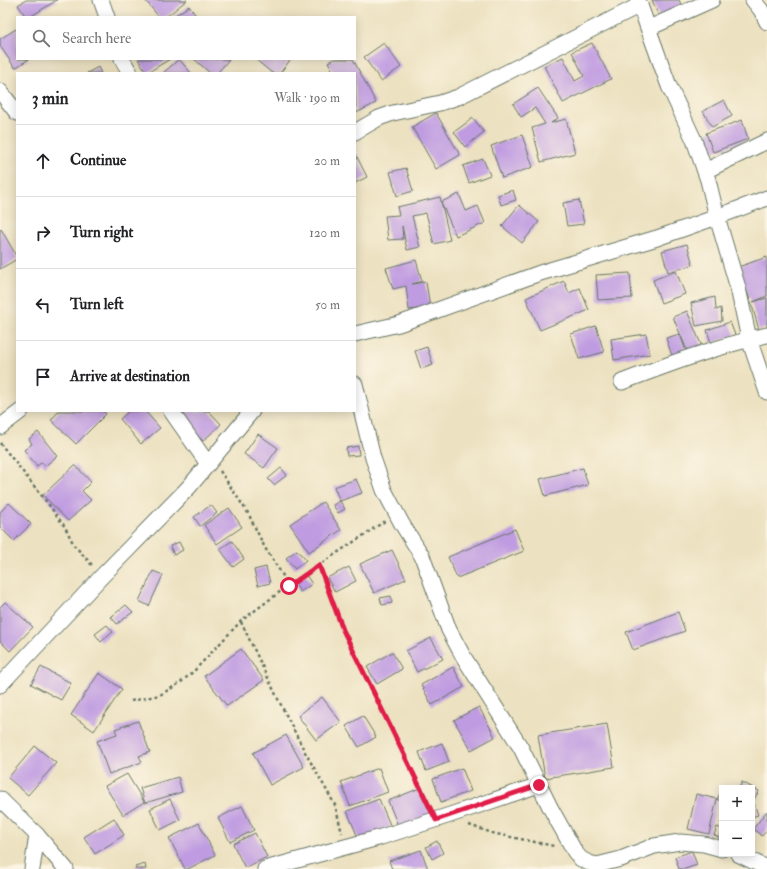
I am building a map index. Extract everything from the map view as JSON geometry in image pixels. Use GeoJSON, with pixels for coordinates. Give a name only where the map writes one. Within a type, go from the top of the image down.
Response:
{"type":"FeatureCollection","features":[{"type":"Feature","properties":{"kind":"street"},"geometry":{"type":"LineString","coordinates":[[101,0],[107,16]]}},
{"type":"Feature","properties":{"kind":"street"},"geometry":{"type":"LineString","coordinates":[[648,28],[712,0]]}},
{"type":"Feature","properties":{"kind":"street"},"geometry":{"type":"LineString","coordinates":[[753,0],[761,10],[767,22]]}},
{"type":"Feature","properties":{"kind":"street"},"geometry":{"type":"LineString","coordinates":[[356,131],[379,118],[393,113],[440,103],[458,97],[639,2],[669,86],[694,140],[705,171],[738,288],[749,339],[767,392]]}},
{"type":"Feature","properties":{"kind":"street"},"geometry":{"type":"LineString","coordinates":[[123,60],[129,72]]}},
{"type":"Feature","properties":{"kind":"street"},"geometry":{"type":"LineString","coordinates":[[0,90],[16,112]]}},
{"type":"Feature","properties":{"kind":"street"},"geometry":{"type":"LineString","coordinates":[[705,171],[767,141]]}},
{"type":"Feature","properties":{"kind":"street"},"geometry":{"type":"LineString","coordinates":[[356,334],[399,324],[540,273],[611,252],[717,217],[767,198]]}},
{"type":"Feature","properties":{"kind":"street"},"geometry":{"type":"LineString","coordinates":[[622,382],[662,367],[767,334]]}},
{"type":"Feature","properties":{"kind":"street"},"geometry":{"type":"LineString","coordinates":[[356,388],[372,458],[384,490],[422,556],[449,630],[521,748],[551,809],[575,852],[581,859],[597,865],[621,859],[654,846],[680,842],[704,844],[719,848]]}},
{"type":"Feature","properties":{"kind":"street"},"geometry":{"type":"LineString","coordinates":[[0,427],[20,412]]}},
{"type":"Feature","properties":{"kind":"street"},"geometry":{"type":"LineString","coordinates":[[172,412],[210,461]]}},
{"type":"Feature","properties":{"kind":"street"},"geometry":{"type":"LineString","coordinates":[[0,685],[188,487],[251,412]]}},
{"type":"Feature","properties":{"kind":"street"},"geometry":{"type":"LineString","coordinates":[[265,869],[436,820],[539,785]]}},
{"type":"Feature","properties":{"kind":"street"},"geometry":{"type":"LineString","coordinates":[[0,799],[37,835],[66,869]]}},
{"type":"Feature","properties":{"kind":"street"},"geometry":{"type":"LineString","coordinates":[[32,869],[37,835]]}},
{"type":"Feature","properties":{"kind":"street"},"geometry":{"type":"LineString","coordinates":[[744,857],[767,868]]}},
{"type":"Feature","properties":{"kind":"path"},"geometry":{"type":"LineString","coordinates":[[0,443],[65,527],[74,545],[92,566],[103,575]]}},
{"type":"Feature","properties":{"kind":"path"},"geometry":{"type":"LineString","coordinates":[[210,461],[248,513],[265,548],[289,586]]}},
{"type":"Feature","properties":{"kind":"path"},"geometry":{"type":"LineString","coordinates":[[131,701],[160,695],[180,683],[194,672],[241,621],[319,565],[397,514]]}},
{"type":"Feature","properties":{"kind":"path"},"geometry":{"type":"LineString","coordinates":[[319,565],[343,630],[436,820]]}},
{"type":"Feature","properties":{"kind":"path"},"geometry":{"type":"LineString","coordinates":[[241,621],[288,719],[335,805],[345,847]]}},
{"type":"Feature","properties":{"kind":"path"},"geometry":{"type":"LineString","coordinates":[[469,824],[492,833],[575,852]]}},
{"type":"Feature","properties":{"kind":"building"},"geometry":{"type":"Polygon","coordinates":[[[26,0],[57,0],[32,16],[25,16],[18,5],[26,0]]]}},
{"type":"Feature","properties":{"kind":"building"},"geometry":{"type":"Polygon","coordinates":[[[145,0],[187,0],[167,16],[158,16],[145,0]]]}},
{"type":"Feature","properties":{"kind":"building"},"geometry":{"type":"Polygon","coordinates":[[[652,0],[679,0],[683,9],[660,19],[652,0]]]}},
{"type":"Feature","properties":{"kind":"building"},"geometry":{"type":"Polygon","coordinates":[[[189,6],[196,16],[174,16],[189,6]]]}},
{"type":"Feature","properties":{"kind":"building"},"geometry":{"type":"Polygon","coordinates":[[[16,29],[16,60],[27,60],[15,68],[0,46],[0,39],[16,29]]]}},
{"type":"Feature","properties":{"kind":"building"},"geometry":{"type":"Polygon","coordinates":[[[384,43],[401,67],[381,81],[364,57],[384,43]]]}},
{"type":"Feature","properties":{"kind":"building"},"geometry":{"type":"Polygon","coordinates":[[[592,43],[611,79],[563,103],[544,66],[563,57],[575,81],[584,76],[572,52],[592,43]]]}},
{"type":"Feature","properties":{"kind":"building"},"geometry":{"type":"Polygon","coordinates":[[[139,60],[168,60],[149,72],[146,72],[139,60]]]}},
{"type":"Feature","properties":{"kind":"building"},"geometry":{"type":"Polygon","coordinates":[[[178,60],[180,60],[190,72],[164,72],[178,60]]]}},
{"type":"Feature","properties":{"kind":"building"},"geometry":{"type":"Polygon","coordinates":[[[195,60],[229,60],[218,72],[209,72],[195,60]]]}},
{"type":"Feature","properties":{"kind":"building"},"geometry":{"type":"Polygon","coordinates":[[[256,60],[290,60],[281,72],[271,72],[256,60]]]}},
{"type":"Feature","properties":{"kind":"building"},"geometry":{"type":"Polygon","coordinates":[[[332,60],[354,60],[376,103],[356,113],[356,72],[333,72],[328,62],[332,60]]]}},
{"type":"Feature","properties":{"kind":"building"},"geometry":{"type":"Polygon","coordinates":[[[98,67],[100,72],[89,72],[98,67]]]}},
{"type":"Feature","properties":{"kind":"building"},"geometry":{"type":"Polygon","coordinates":[[[538,88],[558,118],[551,123],[566,119],[575,153],[541,162],[532,128],[545,124],[535,108],[521,117],[513,104],[538,88]]]}},
{"type":"Feature","properties":{"kind":"building"},"geometry":{"type":"Polygon","coordinates":[[[724,100],[732,116],[712,127],[703,111],[724,100]]]}},
{"type":"Feature","properties":{"kind":"building"},"geometry":{"type":"Polygon","coordinates":[[[436,113],[460,155],[436,169],[412,127],[436,113]]]}},
{"type":"Feature","properties":{"kind":"building"},"geometry":{"type":"Polygon","coordinates":[[[473,118],[484,132],[465,147],[454,132],[473,118]]]}},
{"type":"Feature","properties":{"kind":"building"},"geometry":{"type":"Polygon","coordinates":[[[742,120],[748,139],[713,152],[706,133],[742,120]]]}},
{"type":"Feature","properties":{"kind":"building"},"geometry":{"type":"Polygon","coordinates":[[[522,135],[533,167],[502,178],[491,146],[522,135]]]}},
{"type":"Feature","properties":{"kind":"building"},"geometry":{"type":"Polygon","coordinates":[[[356,155],[367,177],[356,182],[356,155]]]}},
{"type":"Feature","properties":{"kind":"building"},"geometry":{"type":"Polygon","coordinates":[[[483,159],[490,175],[469,183],[463,166],[483,159]]]}},
{"type":"Feature","properties":{"kind":"building"},"geometry":{"type":"Polygon","coordinates":[[[406,168],[413,191],[397,196],[390,172],[406,168]]]}},
{"type":"Feature","properties":{"kind":"building"},"geometry":{"type":"Polygon","coordinates":[[[513,190],[516,200],[501,205],[498,195],[513,190]]]}},
{"type":"Feature","properties":{"kind":"building"},"geometry":{"type":"Polygon","coordinates":[[[459,194],[466,211],[478,206],[485,223],[456,236],[441,202],[459,194]]]}},
{"type":"Feature","properties":{"kind":"building"},"geometry":{"type":"Polygon","coordinates":[[[440,197],[450,240],[434,244],[426,213],[412,216],[420,247],[407,250],[402,226],[403,239],[388,240],[385,216],[399,215],[397,207],[440,197]]]}},
{"type":"Feature","properties":{"kind":"building"},"geometry":{"type":"Polygon","coordinates":[[[579,200],[584,224],[567,226],[563,203],[579,200]]]}},
{"type":"Feature","properties":{"kind":"building"},"geometry":{"type":"Polygon","coordinates":[[[519,205],[539,222],[522,243],[502,226],[519,205]]]}},
{"type":"Feature","properties":{"kind":"building"},"geometry":{"type":"Polygon","coordinates":[[[1,229],[16,255],[16,260],[0,269],[1,229]]]}},
{"type":"Feature","properties":{"kind":"building"},"geometry":{"type":"Polygon","coordinates":[[[687,244],[693,265],[668,272],[662,251],[687,244]]]}},
{"type":"Feature","properties":{"kind":"building"},"geometry":{"type":"Polygon","coordinates":[[[767,257],[767,296],[753,302],[767,298],[767,328],[759,330],[751,302],[738,267],[767,257]]]}},
{"type":"Feature","properties":{"kind":"building"},"geometry":{"type":"Polygon","coordinates":[[[416,260],[422,281],[412,284],[426,282],[430,307],[409,310],[406,286],[393,289],[386,268],[416,260]]]}},
{"type":"Feature","properties":{"kind":"building"},"geometry":{"type":"Polygon","coordinates":[[[676,271],[685,294],[661,303],[653,280],[676,271]]]}},
{"type":"Feature","properties":{"kind":"building"},"geometry":{"type":"Polygon","coordinates":[[[630,273],[632,298],[598,300],[596,275],[630,273]]]}},
{"type":"Feature","properties":{"kind":"building"},"geometry":{"type":"Polygon","coordinates":[[[564,281],[569,293],[580,288],[589,310],[540,330],[526,298],[564,281]]]}},
{"type":"Feature","properties":{"kind":"building"},"geometry":{"type":"Polygon","coordinates":[[[715,297],[716,310],[721,308],[722,321],[696,326],[691,303],[715,297]]]}},
{"type":"Feature","properties":{"kind":"building"},"geometry":{"type":"Polygon","coordinates":[[[687,311],[703,349],[689,355],[673,317],[687,311]]]}},
{"type":"Feature","properties":{"kind":"building"},"geometry":{"type":"Polygon","coordinates":[[[730,322],[735,335],[711,343],[707,330],[730,322]]]}},
{"type":"Feature","properties":{"kind":"building"},"geometry":{"type":"Polygon","coordinates":[[[596,326],[604,352],[579,359],[571,334],[596,326]]]}},
{"type":"Feature","properties":{"kind":"building"},"geometry":{"type":"Polygon","coordinates":[[[646,334],[650,354],[614,360],[611,339],[646,334]]]}},
{"type":"Feature","properties":{"kind":"building"},"geometry":{"type":"Polygon","coordinates":[[[680,334],[687,355],[673,359],[666,338],[680,334]]]}},
{"type":"Feature","properties":{"kind":"building"},"geometry":{"type":"Polygon","coordinates":[[[427,347],[433,365],[421,369],[415,351],[427,347]]]}},
{"type":"Feature","properties":{"kind":"building"},"geometry":{"type":"Polygon","coordinates":[[[58,412],[104,412],[106,414],[76,444],[51,420],[58,412]]]}},
{"type":"Feature","properties":{"kind":"building"},"geometry":{"type":"Polygon","coordinates":[[[128,412],[146,412],[160,428],[141,444],[120,419],[128,412]]]}},
{"type":"Feature","properties":{"kind":"building"},"geometry":{"type":"Polygon","coordinates":[[[185,412],[210,412],[221,424],[203,441],[180,417],[185,412]]]}},
{"type":"Feature","properties":{"kind":"building"},"geometry":{"type":"Polygon","coordinates":[[[38,432],[57,456],[45,466],[42,462],[37,466],[24,450],[32,444],[29,439],[38,432]]]}},
{"type":"Feature","properties":{"kind":"building"},"geometry":{"type":"Polygon","coordinates":[[[258,434],[278,448],[264,468],[244,454],[258,434]]]}},
{"type":"Feature","properties":{"kind":"building"},"geometry":{"type":"Polygon","coordinates":[[[358,446],[359,455],[347,456],[346,448],[358,446]]]}},
{"type":"Feature","properties":{"kind":"building"},"geometry":{"type":"Polygon","coordinates":[[[75,465],[91,482],[82,491],[91,500],[68,521],[43,495],[75,465]]]}},
{"type":"Feature","properties":{"kind":"building"},"geometry":{"type":"Polygon","coordinates":[[[281,468],[287,475],[274,485],[268,479],[281,468]]]}},
{"type":"Feature","properties":{"kind":"building"},"geometry":{"type":"Polygon","coordinates":[[[583,468],[588,485],[545,496],[540,479],[583,468]]]}},
{"type":"Feature","properties":{"kind":"building"},"geometry":{"type":"Polygon","coordinates":[[[356,479],[362,493],[340,501],[334,487],[356,479]]]}},
{"type":"Feature","properties":{"kind":"building"},"geometry":{"type":"Polygon","coordinates":[[[340,501],[345,509],[338,513],[333,505],[340,501]]]}},
{"type":"Feature","properties":{"kind":"building"},"geometry":{"type":"Polygon","coordinates":[[[323,502],[341,530],[309,552],[290,524],[323,502]]]}},
{"type":"Feature","properties":{"kind":"building"},"geometry":{"type":"Polygon","coordinates":[[[9,503],[31,524],[14,541],[0,527],[0,512],[9,503]]]}},
{"type":"Feature","properties":{"kind":"building"},"geometry":{"type":"Polygon","coordinates":[[[211,505],[217,513],[200,526],[194,517],[211,505]]]}},
{"type":"Feature","properties":{"kind":"building"},"geometry":{"type":"Polygon","coordinates":[[[229,508],[242,527],[217,544],[204,525],[229,508]]]}},
{"type":"Feature","properties":{"kind":"building"},"geometry":{"type":"Polygon","coordinates":[[[515,529],[524,551],[457,578],[448,557],[515,529]]]}},
{"type":"Feature","properties":{"kind":"building"},"geometry":{"type":"Polygon","coordinates":[[[232,541],[244,559],[233,567],[220,549],[232,541]]]}},
{"type":"Feature","properties":{"kind":"building"},"geometry":{"type":"Polygon","coordinates":[[[179,542],[183,550],[174,555],[170,546],[179,542]]]}},
{"type":"Feature","properties":{"kind":"building"},"geometry":{"type":"Polygon","coordinates":[[[297,550],[306,560],[295,569],[286,558],[297,550]]]}},
{"type":"Feature","properties":{"kind":"building"},"geometry":{"type":"Polygon","coordinates":[[[392,550],[406,579],[374,593],[360,564],[392,550]]]}},
{"type":"Feature","properties":{"kind":"building"},"geometry":{"type":"Polygon","coordinates":[[[266,567],[270,583],[258,586],[254,570],[266,567]]]}},
{"type":"Feature","properties":{"kind":"building"},"geometry":{"type":"Polygon","coordinates":[[[349,567],[356,581],[335,592],[327,578],[349,567]]]}},
{"type":"Feature","properties":{"kind":"building"},"geometry":{"type":"Polygon","coordinates":[[[153,571],[163,575],[149,606],[139,601],[153,571]]]}},
{"type":"Feature","properties":{"kind":"building"},"geometry":{"type":"Polygon","coordinates":[[[306,575],[312,584],[300,592],[294,582],[306,575]]]}},
{"type":"Feature","properties":{"kind":"building"},"geometry":{"type":"Polygon","coordinates":[[[391,596],[392,603],[382,605],[380,598],[391,596]]]}},
{"type":"Feature","properties":{"kind":"building"},"geometry":{"type":"Polygon","coordinates":[[[5,602],[33,627],[10,651],[0,641],[0,607],[5,602]]]}},
{"type":"Feature","properties":{"kind":"building"},"geometry":{"type":"Polygon","coordinates":[[[126,605],[133,612],[117,624],[111,617],[126,605]]]}},
{"type":"Feature","properties":{"kind":"building"},"geometry":{"type":"Polygon","coordinates":[[[678,612],[685,631],[633,650],[626,632],[678,612]]]}},
{"type":"Feature","properties":{"kind":"building"},"geometry":{"type":"Polygon","coordinates":[[[107,625],[113,632],[101,642],[95,634],[107,625]]]}},
{"type":"Feature","properties":{"kind":"building"},"geometry":{"type":"Polygon","coordinates":[[[431,638],[443,659],[417,672],[406,651],[431,638]]]}},
{"type":"Feature","properties":{"kind":"building"},"geometry":{"type":"Polygon","coordinates":[[[241,649],[264,680],[227,706],[204,676],[241,649]]]}},
{"type":"Feature","properties":{"kind":"building"},"geometry":{"type":"Polygon","coordinates":[[[392,652],[402,669],[377,684],[367,667],[392,652]]]}},
{"type":"Feature","properties":{"kind":"building"},"geometry":{"type":"Polygon","coordinates":[[[41,667],[71,683],[61,700],[31,684],[41,667]]]}},
{"type":"Feature","properties":{"kind":"building"},"geometry":{"type":"Polygon","coordinates":[[[453,667],[464,687],[432,705],[421,685],[453,667]]]}},
{"type":"Feature","properties":{"kind":"building"},"geometry":{"type":"Polygon","coordinates":[[[99,673],[122,689],[94,731],[71,715],[99,673]]]}},
{"type":"Feature","properties":{"kind":"building"},"geometry":{"type":"Polygon","coordinates":[[[322,697],[341,722],[316,740],[298,716],[322,697]]]}},
{"type":"Feature","properties":{"kind":"building"},"geometry":{"type":"Polygon","coordinates":[[[479,707],[495,737],[471,750],[454,720],[479,707]]]}},
{"type":"Feature","properties":{"kind":"building"},"geometry":{"type":"Polygon","coordinates":[[[363,716],[376,737],[359,747],[346,726],[363,716]]]}},
{"type":"Feature","properties":{"kind":"building"},"geometry":{"type":"Polygon","coordinates":[[[138,721],[150,752],[139,756],[142,762],[109,774],[97,741],[117,734],[115,729],[138,721]]]}},
{"type":"Feature","properties":{"kind":"building"},"geometry":{"type":"Polygon","coordinates":[[[607,724],[614,767],[545,778],[538,735],[607,724]]]}},
{"type":"Feature","properties":{"kind":"building"},"geometry":{"type":"Polygon","coordinates":[[[286,735],[304,767],[270,785],[253,753],[286,735]]]}},
{"type":"Feature","properties":{"kind":"building"},"geometry":{"type":"Polygon","coordinates":[[[442,743],[449,762],[426,771],[419,752],[442,743]]]}},
{"type":"Feature","properties":{"kind":"building"},"geometry":{"type":"Polygon","coordinates":[[[35,746],[56,763],[28,795],[8,778],[35,746]]]}},
{"type":"Feature","properties":{"kind":"building"},"geometry":{"type":"Polygon","coordinates":[[[379,768],[388,792],[350,806],[341,782],[379,768]]]}},
{"type":"Feature","properties":{"kind":"building"},"geometry":{"type":"Polygon","coordinates":[[[462,768],[471,791],[441,802],[433,779],[462,768]]]}},
{"type":"Feature","properties":{"kind":"building"},"geometry":{"type":"Polygon","coordinates":[[[127,774],[144,802],[123,815],[105,786],[127,774]]]}},
{"type":"Feature","properties":{"kind":"building"},"geometry":{"type":"Polygon","coordinates":[[[178,777],[182,792],[145,803],[140,788],[178,777]]]}},
{"type":"Feature","properties":{"kind":"building"},"geometry":{"type":"Polygon","coordinates":[[[742,782],[748,785],[740,785],[742,782]]]}},
{"type":"Feature","properties":{"kind":"building"},"geometry":{"type":"Polygon","coordinates":[[[420,788],[431,815],[399,828],[388,801],[420,788]]]}},
{"type":"Feature","properties":{"kind":"building"},"geometry":{"type":"Polygon","coordinates":[[[755,789],[759,791],[755,798],[755,789]]]}},
{"type":"Feature","properties":{"kind":"building"},"geometry":{"type":"Polygon","coordinates":[[[696,794],[717,799],[709,834],[688,829],[696,794]]]}},
{"type":"Feature","properties":{"kind":"building"},"geometry":{"type":"Polygon","coordinates":[[[170,799],[180,820],[160,830],[150,809],[170,799]]]}},
{"type":"Feature","properties":{"kind":"building"},"geometry":{"type":"Polygon","coordinates":[[[379,799],[391,827],[359,840],[347,811],[379,799]]]}},
{"type":"Feature","properties":{"kind":"building"},"geometry":{"type":"Polygon","coordinates":[[[242,806],[254,830],[230,842],[218,818],[242,806]]]}},
{"type":"Feature","properties":{"kind":"building"},"geometry":{"type":"Polygon","coordinates":[[[755,807],[758,815],[755,816],[755,807]]]}},
{"type":"Feature","properties":{"kind":"building"},"geometry":{"type":"Polygon","coordinates":[[[767,811],[767,830],[762,836],[755,831],[755,826],[767,811]]]}},
{"type":"Feature","properties":{"kind":"building"},"geometry":{"type":"Polygon","coordinates":[[[114,818],[124,835],[95,854],[84,837],[114,818]]]}},
{"type":"Feature","properties":{"kind":"building"},"geometry":{"type":"Polygon","coordinates":[[[199,823],[215,855],[188,869],[185,869],[169,838],[199,823]]]}},
{"type":"Feature","properties":{"kind":"building"},"geometry":{"type":"Polygon","coordinates":[[[717,827],[719,828],[719,838],[714,835],[717,827]]]}},
{"type":"Feature","properties":{"kind":"building"},"geometry":{"type":"Polygon","coordinates":[[[255,833],[267,857],[245,868],[233,844],[255,833]]]}},
{"type":"Feature","properties":{"kind":"building"},"geometry":{"type":"Polygon","coordinates":[[[437,841],[443,853],[432,859],[426,847],[437,841]]]}},
{"type":"Feature","properties":{"kind":"building"},"geometry":{"type":"Polygon","coordinates":[[[421,850],[428,869],[392,869],[389,861],[421,850]]]}},
{"type":"Feature","properties":{"kind":"building"},"geometry":{"type":"Polygon","coordinates":[[[692,851],[697,865],[685,869],[679,869],[675,857],[692,851]]]}},
{"type":"Feature","properties":{"kind":"building"},"geometry":{"type":"Polygon","coordinates":[[[145,864],[146,869],[136,869],[135,867],[145,864]]]}},
{"type":"Feature","properties":{"kind":"route"},"geometry":{"type":"LineString","coordinates":[[289,586],[319,565],[343,630],[436,820],[539,785]]}}]}
